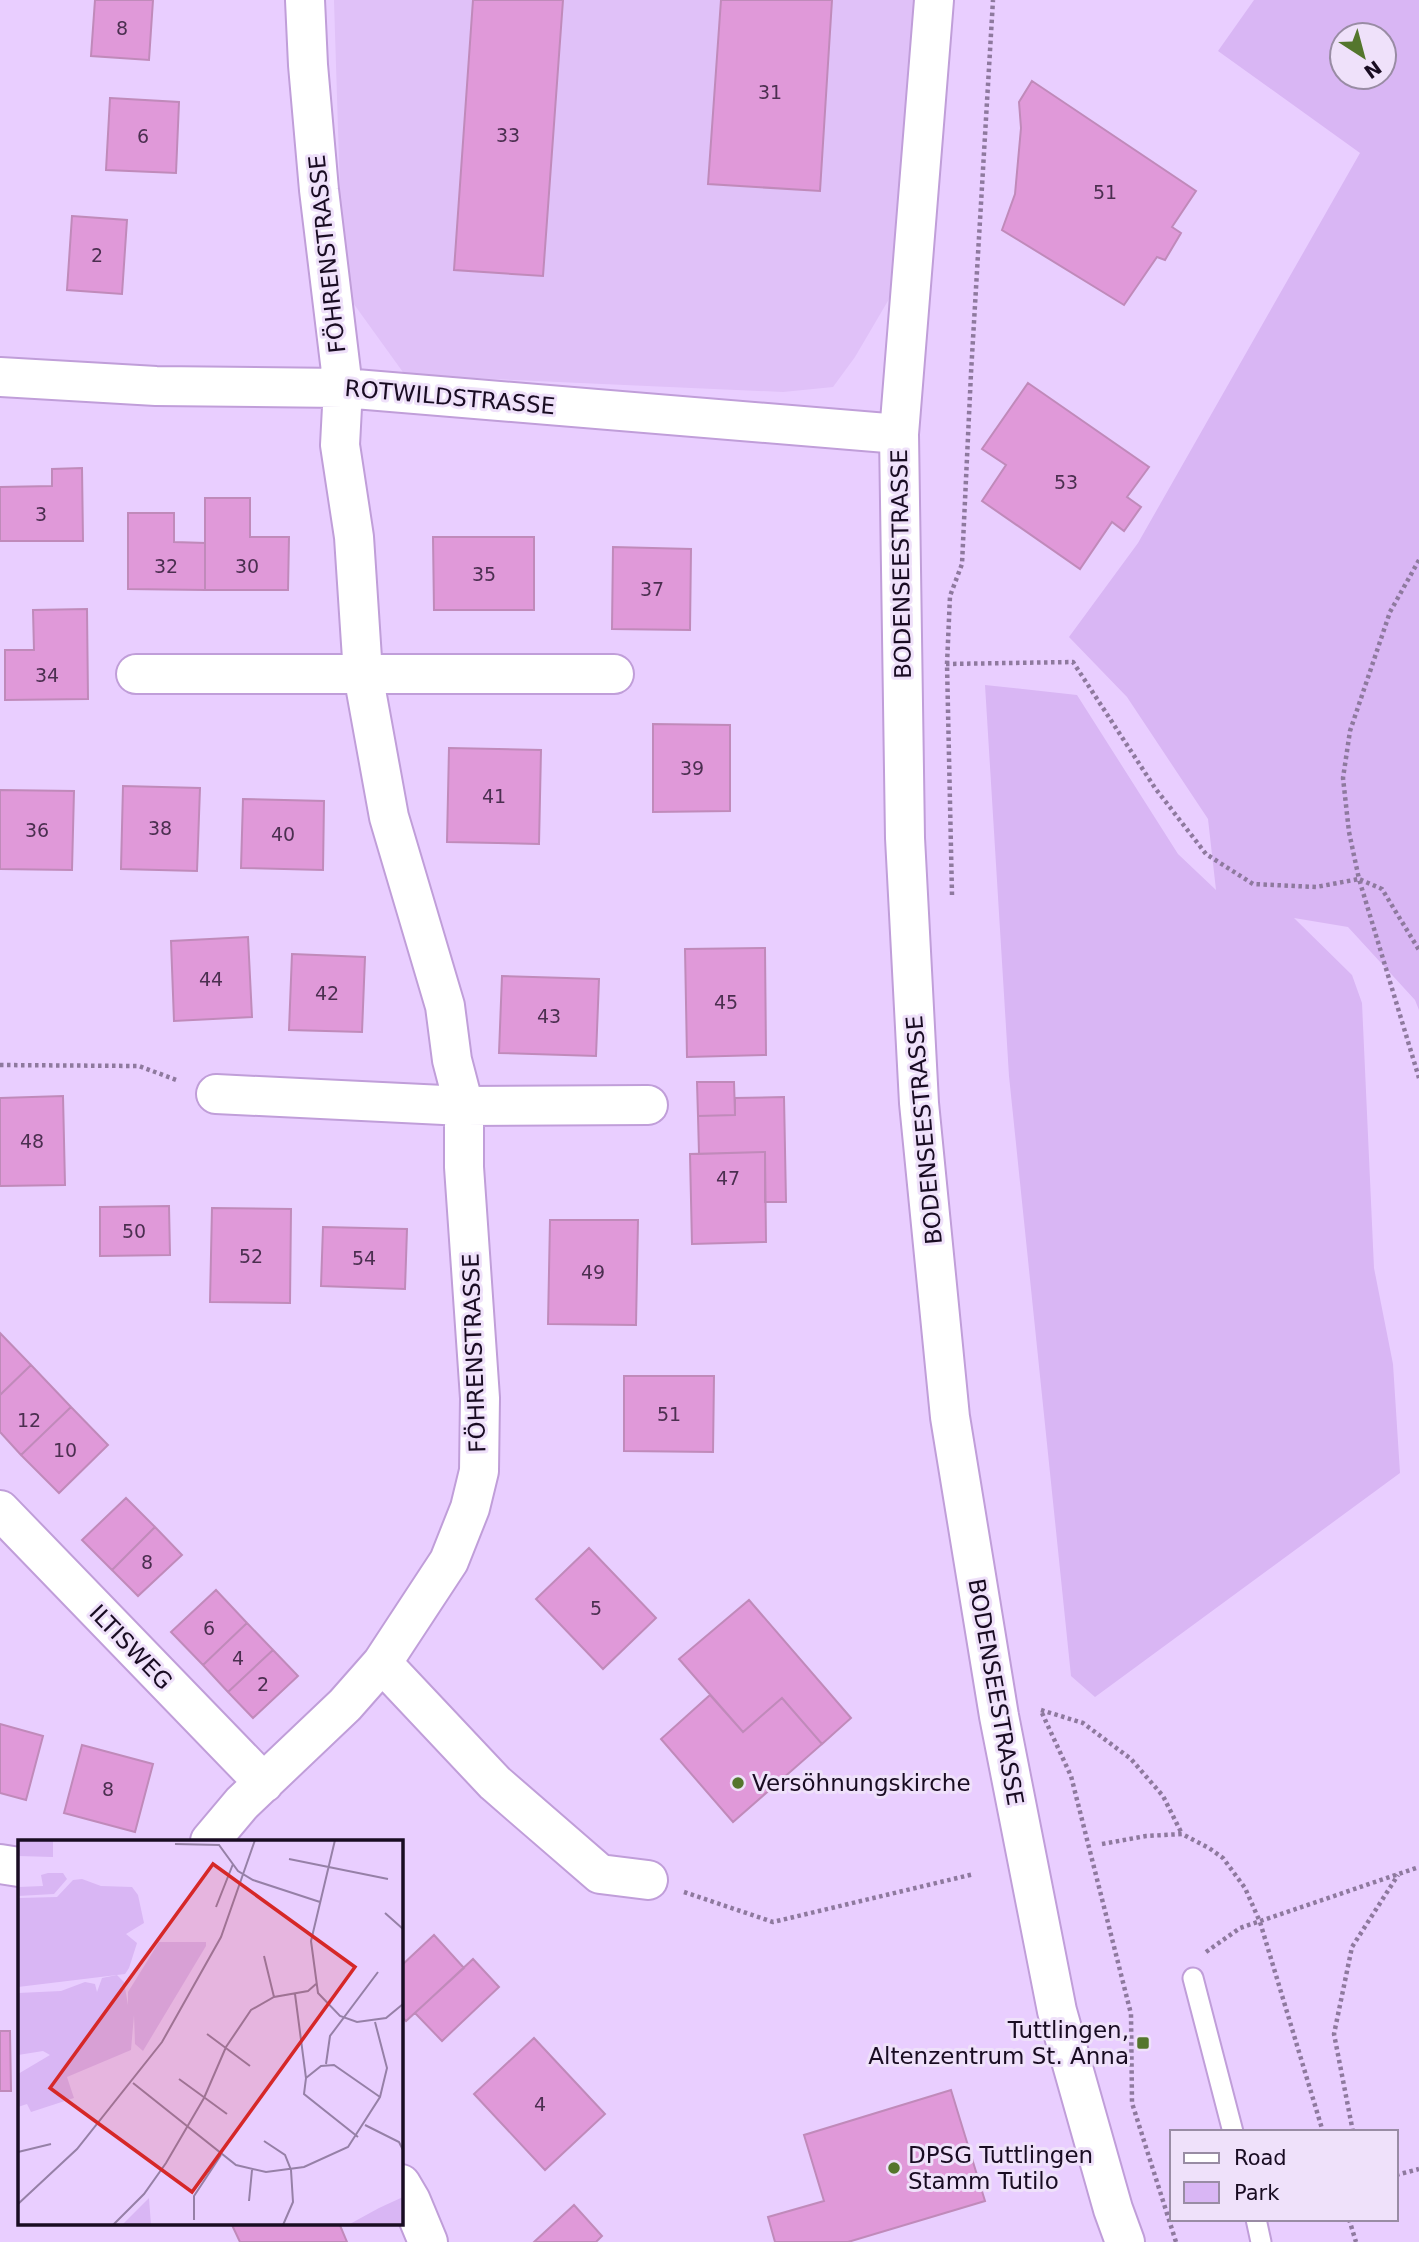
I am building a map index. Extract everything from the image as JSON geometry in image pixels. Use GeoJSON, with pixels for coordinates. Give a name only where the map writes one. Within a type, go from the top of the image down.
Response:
{"type":"FeatureCollection","features":[{"type":"Feature","properties":{"kind":"street","name":"FÖHRENSTRASSE"},"geometry":{"type":"LineString","coordinates":[[211,1840],[242,1803],[345,1705],[382,1663],[449,1561],[470,1508],[479,1471],[480,1398],[464,1167],[464,1106],[452,1060],[445,1006],[389,817],[363,674],[354,537],[340,445],[343,388],[319,190],[305,0]]}},
{"type":"Feature","properties":{"kind":"street","name":"BODENSEESTRASSE"},"geometry":{"type":"LineString","coordinates":[[934,0],[899,434],[905,838],[919,1102],[950,1417],[999,1716],[1057,2011],[1113,2209],[1125,2242]]}},
{"type":"Feature","properties":{"kind":"street","name":"ROTWILDSTRASSE"},"geometry":{"type":"LineString","coordinates":[[0,377],[156,386],[343,388],[899,434]]}},
{"type":"Feature","properties":{"kind":"street"},"geometry":{"type":"LineString","coordinates":[[136,674],[614,674]]}},
{"type":"Feature","properties":{"kind":"street"},"geometry":{"type":"LineString","coordinates":[[216,1094],[464,1106],[648,1105]]}},
{"type":"Feature","properties":{"kind":"street","name":"ILTISWEG"},"geometry":{"type":"LineString","coordinates":[[0,1510],[264,1783]]}},
{"type":"Feature","properties":{"kind":"street"},"geometry":{"type":"LineString","coordinates":[[382,1663],[495,1783],[600,1874],[648,1880]]}},
{"type":"Feature","properties":{"kind":"street"},"geometry":{"type":"LineString","coordinates":[[0,1864],[18,1867]]}},
{"type":"Feature","properties":{"kind":"street"},"geometry":{"type":"LineString","coordinates":[[402,2186],[428,2242]]}},
{"type":"Feature","properties":{"kind":"lane"},"geometry":{"type":"LineString","coordinates":[[1193,1978],[1232,2130]]}},
{"type":"Feature","properties":{"kind":"lane"},"geometry":{"type":"LineString","coordinates":[[1256,2221],[1261,2242]]}},
{"type":"Feature","properties":{"kind":"path"},"geometry":{"type":"LineString","coordinates":[[952,900],[947,664],[950,596],[962,564],[993,0]]}},
{"type":"Feature","properties":{"kind":"path"},"geometry":{"type":"LineString","coordinates":[[1419,560],[1390,612],[1350,732],[1343,778],[1349,832],[1359,879],[1419,1078]]}},
{"type":"Feature","properties":{"kind":"path"},"geometry":{"type":"LineString","coordinates":[[902,665],[1073,662],[1155,788],[1206,854],[1253,884],[1316,887],[1359,879],[1382,889],[1419,950]]}},
{"type":"Feature","properties":{"kind":"path"},"geometry":{"type":"LineString","coordinates":[[0,1065],[139,1066],[216,1094]]}},
{"type":"Feature","properties":{"kind":"path"},"geometry":{"type":"LineString","coordinates":[[1038,1697],[1074,1789],[1131,2014],[1132,2103],[1176,2242]]}},
{"type":"Feature","properties":{"kind":"path"},"geometry":{"type":"LineString","coordinates":[[999,1716],[1041,1710],[1083,1723],[1130,1759],[1163,1797],[1182,1835]]}},
{"type":"Feature","properties":{"kind":"path"},"geometry":{"type":"LineString","coordinates":[[1102,1843],[1146,1836],[1182,1835],[1223,1858],[1245,1888],[1260,1922],[1322,2130]]}},
{"type":"Feature","properties":{"kind":"path"},"geometry":{"type":"LineString","coordinates":[[1193,1978],[1203,1954],[1240,1928],[1419,1867]]}},
{"type":"Feature","properties":{"kind":"path"},"geometry":{"type":"LineString","coordinates":[[648,1880],[773,1922],[974,1874]]}},
{"type":"Feature","properties":{"kind":"path"},"geometry":{"type":"LineString","coordinates":[[1353,2130],[1334,2034],[1352,1947],[1398,1875]]}},
{"type":"Feature","properties":{"kind":"path"},"geometry":{"type":"LineString","coordinates":[[1398,2174],[1419,2169]]}},
{"type":"Feature","properties":{"kind":"path"},"geometry":{"type":"LineString","coordinates":[[1350,2221],[1356,2242]]}},
{"type":"Feature","properties":{"kind":"shaded area"},"geometry":{"type":"Polygon","coordinates":[[[334,0],[923,0],[899,282],[855,357],[833,387],[783,392],[405,375],[343,289],[334,0]]]}},
{"type":"Feature","properties":{"kind":"green space"},"geometry":{"type":"Polygon","coordinates":[[[1254,0],[1419,0],[1419,1010],[1415,1000],[1348,927],[1294,918],[1352,975],[1362,1003],[1374,1268],[1393,1364],[1400,1473],[1095,1697],[1071,1676],[1009,1076],[985,685],[1077,695],[1178,854],[1216,890],[1208,819],[1127,697],[1069,637],[1138,543],[1360,153],[1218,51],[1254,0]]]}},
{"type":"Feature","properties":{"kind":"building"},"geometry":{"type":"Polygon","coordinates":[[[95,0],[153,0],[149,60],[91,56],[95,0]]]}},
{"type":"Feature","properties":{"kind":"building"},"geometry":{"type":"Polygon","coordinates":[[[473,0],[563,0],[543,276],[454,270],[473,0]]]}},
{"type":"Feature","properties":{"kind":"building"},"geometry":{"type":"Polygon","coordinates":[[[721,0],[832,0],[820,191],[708,184],[721,0]]]}},
{"type":"Feature","properties":{"kind":"building"},"geometry":{"type":"Polygon","coordinates":[[[1032,81],[1196,191],[1172,227],[1181,233],[1165,260],[1157,257],[1124,305],[1002,230],[1015,194],[1021,128],[1019,102],[1032,81]]]}},
{"type":"Feature","properties":{"kind":"building"},"geometry":{"type":"Polygon","coordinates":[[[110,98],[179,102],[176,173],[106,170],[110,98]]]}},
{"type":"Feature","properties":{"kind":"building"},"geometry":{"type":"Polygon","coordinates":[[[72,216],[127,220],[122,294],[67,290],[72,216]]]}},
{"type":"Feature","properties":{"kind":"building"},"geometry":{"type":"Polygon","coordinates":[[[1028,383],[1149,467],[1127,497],[1141,507],[1124,531],[1112,522],[1080,569],[982,501],[1006,465],[982,449],[1028,383]]]}},
{"type":"Feature","properties":{"kind":"building"},"geometry":{"type":"Polygon","coordinates":[[[82,468],[83,541],[0,541],[0,487],[52,486],[52,469],[82,468]]]}},
{"type":"Feature","properties":{"kind":"building"},"geometry":{"type":"Polygon","coordinates":[[[205,498],[250,498],[250,537],[289,537],[288,590],[205,590],[205,498]]]}},
{"type":"Feature","properties":{"kind":"building"},"geometry":{"type":"Polygon","coordinates":[[[128,513],[174,513],[174,542],[205,543],[205,590],[128,589],[128,513]]]}},
{"type":"Feature","properties":{"kind":"building"},"geometry":{"type":"Polygon","coordinates":[[[433,537],[534,537],[534,610],[434,610],[433,537]]]}},
{"type":"Feature","properties":{"kind":"building"},"geometry":{"type":"Polygon","coordinates":[[[613,547],[691,549],[690,630],[612,629],[613,547]]]}},
{"type":"Feature","properties":{"kind":"building"},"geometry":{"type":"Polygon","coordinates":[[[87,609],[88,699],[5,700],[5,650],[34,650],[33,610],[87,609]]]}},
{"type":"Feature","properties":{"kind":"building"},"geometry":{"type":"Polygon","coordinates":[[[653,724],[730,725],[730,811],[653,812],[653,724]]]}},
{"type":"Feature","properties":{"kind":"building"},"geometry":{"type":"Polygon","coordinates":[[[449,748],[541,750],[539,844],[447,842],[449,748]]]}},
{"type":"Feature","properties":{"kind":"building"},"geometry":{"type":"Polygon","coordinates":[[[123,786],[200,788],[197,871],[121,869],[123,786]]]}},
{"type":"Feature","properties":{"kind":"building"},"geometry":{"type":"Polygon","coordinates":[[[0,790],[74,791],[72,870],[0,869],[0,790]]]}},
{"type":"Feature","properties":{"kind":"building"},"geometry":{"type":"Polygon","coordinates":[[[243,799],[324,801],[323,870],[241,868],[243,799]]]}},
{"type":"Feature","properties":{"kind":"building"},"geometry":{"type":"Polygon","coordinates":[[[248,937],[252,1017],[174,1021],[171,941],[248,937]]]}},
{"type":"Feature","properties":{"kind":"building"},"geometry":{"type":"Polygon","coordinates":[[[765,948],[766,1055],[687,1057],[685,949],[765,948]]]}},
{"type":"Feature","properties":{"kind":"building"},"geometry":{"type":"Polygon","coordinates":[[[292,954],[365,957],[362,1032],[289,1030],[292,954]]]}},
{"type":"Feature","properties":{"kind":"building"},"geometry":{"type":"Polygon","coordinates":[[[502,976],[599,979],[596,1056],[499,1053],[502,976]]]}},
{"type":"Feature","properties":{"kind":"building"},"geometry":{"type":"Polygon","coordinates":[[[697,1082],[734,1082],[735,1115],[698,1116],[697,1082]]]}},
{"type":"Feature","properties":{"kind":"building"},"geometry":{"type":"Polygon","coordinates":[[[63,1096],[65,1185],[0,1186],[0,1098],[63,1096]]]}},
{"type":"Feature","properties":{"kind":"building"},"geometry":{"type":"Polygon","coordinates":[[[784,1097],[786,1202],[765,1202],[765,1152],[699,1154],[698,1116],[735,1115],[735,1098],[784,1097]]]}},
{"type":"Feature","properties":{"kind":"building"},"geometry":{"type":"Polygon","coordinates":[[[765,1152],[766,1242],[692,1244],[690,1154],[765,1152]]]}},
{"type":"Feature","properties":{"kind":"building"},"geometry":{"type":"Polygon","coordinates":[[[169,1206],[170,1255],[100,1256],[100,1207],[169,1206]]]}},
{"type":"Feature","properties":{"kind":"building"},"geometry":{"type":"Polygon","coordinates":[[[212,1208],[291,1209],[290,1303],[210,1302],[212,1208]]]}},
{"type":"Feature","properties":{"kind":"building"},"geometry":{"type":"Polygon","coordinates":[[[550,1220],[638,1220],[636,1325],[548,1324],[550,1220]]]}},
{"type":"Feature","properties":{"kind":"building"},"geometry":{"type":"Polygon","coordinates":[[[323,1227],[407,1229],[405,1289],[321,1286],[323,1227]]]}},
{"type":"Feature","properties":{"kind":"building"},"geometry":{"type":"Polygon","coordinates":[[[0,1333],[31,1365],[0,1395],[0,1333]]]}},
{"type":"Feature","properties":{"kind":"building"},"geometry":{"type":"Polygon","coordinates":[[[31,1365],[71,1407],[21,1455],[0,1432],[0,1395],[31,1365]]]}},
{"type":"Feature","properties":{"kind":"building"},"geometry":{"type":"Polygon","coordinates":[[[624,1376],[714,1376],[713,1452],[624,1451],[624,1376]]]}},
{"type":"Feature","properties":{"kind":"building"},"geometry":{"type":"Polygon","coordinates":[[[71,1407],[108,1445],[59,1493],[21,1455],[71,1407]]]}},
{"type":"Feature","properties":{"kind":"building"},"geometry":{"type":"Polygon","coordinates":[[[126,1498],[155,1527],[112,1570],[82,1540],[126,1498]]]}},
{"type":"Feature","properties":{"kind":"building"},"geometry":{"type":"Polygon","coordinates":[[[155,1527],[182,1555],[138,1596],[112,1570],[155,1527]]]}},
{"type":"Feature","properties":{"kind":"building"},"geometry":{"type":"Polygon","coordinates":[[[589,1548],[656,1618],[603,1669],[536,1599],[589,1548]]]}},
{"type":"Feature","properties":{"kind":"building"},"geometry":{"type":"Polygon","coordinates":[[[216,1590],[247,1623],[203,1665],[171,1632],[216,1590]]]}},
{"type":"Feature","properties":{"kind":"building"},"geometry":{"type":"Polygon","coordinates":[[[749,1600],[851,1718],[822,1744],[782,1698],[743,1732],[679,1659],[749,1600]]]}},
{"type":"Feature","properties":{"kind":"building"},"geometry":{"type":"Polygon","coordinates":[[[247,1623],[273,1650],[228,1692],[203,1665],[247,1623]]]}},
{"type":"Feature","properties":{"kind":"building"},"geometry":{"type":"Polygon","coordinates":[[[273,1650],[298,1676],[253,1718],[228,1692],[273,1650]]]}},
{"type":"Feature","properties":{"kind":"building","name":"Versöhnungskirche"},"geometry":{"type":"Polygon","coordinates":[[[710,1695],[743,1732],[782,1698],[822,1744],[733,1822],[661,1739],[710,1695]]]}},
{"type":"Feature","properties":{"kind":"building"},"geometry":{"type":"Polygon","coordinates":[[[0,1724],[43,1736],[26,1800],[0,1793],[0,1724]]]}},
{"type":"Feature","properties":{"kind":"building"},"geometry":{"type":"Polygon","coordinates":[[[82,1745],[153,1764],[135,1832],[64,1813],[82,1745]]]}},
{"type":"Feature","properties":{"kind":"building"},"geometry":{"type":"Polygon","coordinates":[[[434,1935],[464,1968],[406,2021],[402,2017],[402,1965],[434,1935]]]}},
{"type":"Feature","properties":{"kind":"building"},"geometry":{"type":"Polygon","coordinates":[[[473,1959],[499,1987],[442,2041],[415,2013],[473,1959]]]}},
{"type":"Feature","properties":{"kind":"building"},"geometry":{"type":"Polygon","coordinates":[[[0,2031],[10,2031],[11,2091],[0,2091],[0,2031]]]}},
{"type":"Feature","properties":{"kind":"building"},"geometry":{"type":"Polygon","coordinates":[[[534,2038],[605,2114],[545,2170],[474,2094],[534,2038]]]}},
{"type":"Feature","properties":{"kind":"building","name":"DPSG Tuttlingen Stamm Tutilo"},"geometry":{"type":"Polygon","coordinates":[[[951,2090],[985,2201],[848,2242],[775,2242],[768,2217],[824,2201],[804,2135],[951,2090]]]}},
{"type":"Feature","properties":{"kind":"building"},"geometry":{"type":"Polygon","coordinates":[[[574,2205],[602,2236],[596,2242],[534,2242],[574,2205]]]}},
{"type":"Feature","properties":{"kind":"building"},"geometry":{"type":"Polygon","coordinates":[[[231,2224],[339,2224],[347,2242],[240,2242],[231,2224]]]}},
{"type":"Feature","properties":{"kind":"place","name":"Versöhnungskirche"},"geometry":{"type":"Point","coordinates":[738,1783]}},
{"type":"Feature","properties":{"kind":"place","name":"Tuttlingen, Altenzentrum St. Anna"},"geometry":{"type":"Point","coordinates":[1143,2043]}},
{"type":"Feature","properties":{"kind":"place","name":"DPSG Tuttlingen Stamm Tutilo"},"geometry":{"type":"Point","coordinates":[894,2168]}}]}
